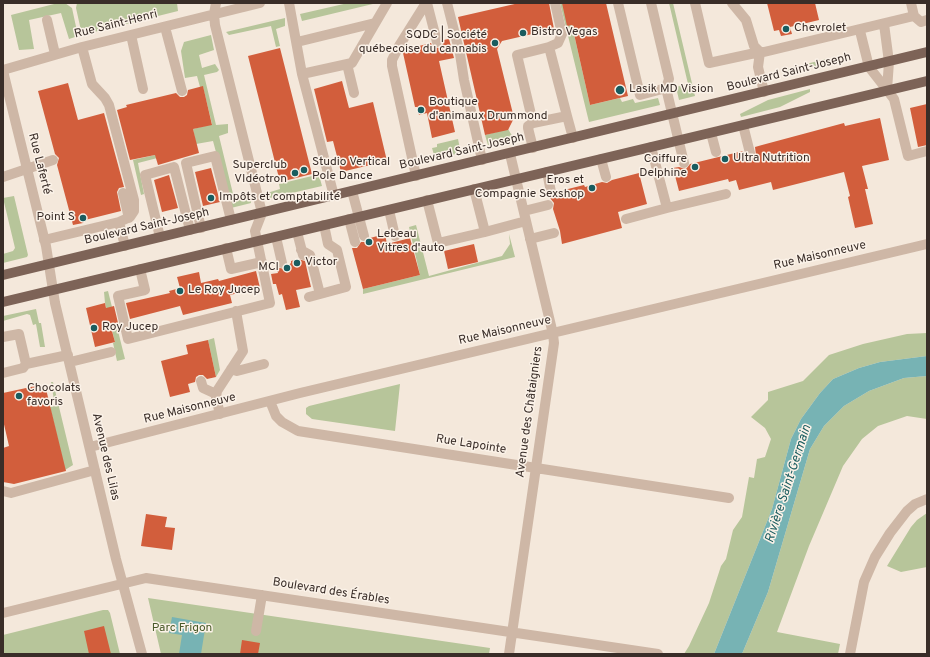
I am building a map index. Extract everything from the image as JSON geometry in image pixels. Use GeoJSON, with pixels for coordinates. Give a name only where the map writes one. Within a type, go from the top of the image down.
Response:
{"type":"FeatureCollection","features":[{"type":"Feature","properties":{"kind":"main road","name":"Boulevard Saint-Joseph"},"geometry":{"type":"LineString","coordinates":[[3,275],[510,154],[927,52]]}},
{"type":"Feature","properties":{"kind":"main road"},"geometry":{"type":"LineString","coordinates":[[3,302],[927,81]]}},
{"type":"Feature","properties":{"kind":"street"},"geometry":{"type":"LineString","coordinates":[[140,269],[145,290],[118,296],[128,339],[270,303],[255,231],[262,213],[214,14],[216,3]]}},
{"type":"Feature","properties":{"kind":"street","name":"Rue Saint-Henri"},"geometry":{"type":"LineString","coordinates":[[3,70],[55,54],[260,3]]}},
{"type":"Feature","properties":{"kind":"street"},"geometry":{"type":"LineString","coordinates":[[289,3],[302,74],[334,196]]}},
{"type":"Feature","properties":{"kind":"street"},"geometry":{"type":"LineString","coordinates":[[302,74],[352,63],[387,3]]}},
{"type":"Feature","properties":{"kind":"street"},"geometry":{"type":"LineString","coordinates":[[427,3],[437,42]]}},
{"type":"Feature","properties":{"kind":"street"},"geometry":{"type":"LineString","coordinates":[[416,176],[392,66],[392,60],[399,46],[427,3]]}},
{"type":"Feature","properties":{"kind":"street"},"geometry":{"type":"LineString","coordinates":[[447,3],[460,54],[464,80],[482,160]]}},
{"type":"Feature","properties":{"kind":"street"},"geometry":{"type":"LineString","coordinates":[[533,123],[517,55],[549,47],[558,43],[562,34],[555,3]]}},
{"type":"Feature","properties":{"kind":"street"},"geometry":{"type":"LineString","coordinates":[[618,3],[640,95],[666,88]]}},
{"type":"Feature","properties":{"kind":"street"},"geometry":{"type":"LineString","coordinates":[[651,3],[669,79],[666,88],[684,163]]}},
{"type":"Feature","properties":{"kind":"street"},"geometry":{"type":"LineString","coordinates":[[695,3],[709,63],[860,31],[914,16]]}},
{"type":"Feature","properties":{"kind":"street"},"geometry":{"type":"LineString","coordinates":[[732,3],[746,20],[754,46],[760,52]]}},
{"type":"Feature","properties":{"kind":"street"},"geometry":{"type":"LineString","coordinates":[[911,3],[914,16],[921,22],[927,20]]}},
{"type":"Feature","properties":{"kind":"street"},"geometry":{"type":"LineString","coordinates":[[47,20],[55,54]]}},
{"type":"Feature","properties":{"kind":"street"},"geometry":{"type":"LineString","coordinates":[[297,42],[375,23]]}},
{"type":"Feature","properties":{"kind":"street"},"geometry":{"type":"LineString","coordinates":[[884,24],[889,62],[887,90]]}},
{"type":"Feature","properties":{"kind":"street"},"geometry":{"type":"LineString","coordinates":[[165,27],[182,91]]}},
{"type":"Feature","properties":{"kind":"street"},"geometry":{"type":"LineString","coordinates":[[860,31],[869,66],[894,99],[908,156],[927,151]]}},
{"type":"Feature","properties":{"kind":"street"},"geometry":{"type":"LineString","coordinates":[[131,35],[143,89]]}},
{"type":"Feature","properties":{"kind":"street"},"geometry":{"type":"LineString","coordinates":[[44,240],[105,220],[119,222],[129,218],[134,211],[134,200],[113,115],[105,98],[92,84],[82,47]]}},
{"type":"Feature","properties":{"kind":"street"},"geometry":{"type":"LineString","coordinates":[[549,47],[573,138]]}},
{"type":"Feature","properties":{"kind":"street"},"geometry":{"type":"LineString","coordinates":[[760,52],[758,67],[764,92]]}},
{"type":"Feature","properties":{"kind":"street"},"geometry":{"type":"LineString","coordinates":[[347,64],[354,93]]}},
{"type":"Feature","properties":{"kind":"street","name":"Rue Laferté"},"geometry":{"type":"LineString","coordinates":[[3,70],[8,116],[27,170],[49,264]]}},
{"type":"Feature","properties":{"kind":"street"},"geometry":{"type":"LineString","coordinates":[[533,148],[528,126],[533,123],[567,116]]}},
{"type":"Feature","properties":{"kind":"street"},"geometry":{"type":"LineString","coordinates":[[743,125],[750,153]]}},
{"type":"Feature","properties":{"kind":"street"},"geometry":{"type":"LineString","coordinates":[[711,133],[716,152]]}},
{"type":"Feature","properties":{"kind":"street"},"geometry":{"type":"LineString","coordinates":[[651,147],[667,208]]}},
{"type":"Feature","properties":{"kind":"street","name":"Avenue des Châtaigniers"},"geometry":{"type":"LineString","coordinates":[[509,654],[535,468],[552,363],[553,334],[510,154]]}},
{"type":"Feature","properties":{"kind":"street"},"geometry":{"type":"LineString","coordinates":[[160,237],[145,175],[174,167],[185,160],[215,156],[231,220]]}},
{"type":"Feature","properties":{"kind":"street"},"geometry":{"type":"LineString","coordinates":[[601,159],[606,177]]}},
{"type":"Feature","properties":{"kind":"street"},"geometry":{"type":"LineString","coordinates":[[3,177],[53,160]]}},
{"type":"Feature","properties":{"kind":"street"},"geometry":{"type":"LineString","coordinates":[[185,160],[201,228]]}},
{"type":"Feature","properties":{"kind":"street"},"geometry":{"type":"LineString","coordinates":[[174,167],[190,230]]}},
{"type":"Feature","properties":{"kind":"street"},"geometry":{"type":"LineString","coordinates":[[547,172],[551,192]]}},
{"type":"Feature","properties":{"kind":"street"},"geometry":{"type":"LineString","coordinates":[[474,189],[485,232]]}},
{"type":"Feature","properties":{"kind":"street"},"geometry":{"type":"LineString","coordinates":[[352,191],[355,242]]}},
{"type":"Feature","properties":{"kind":"street"},"geometry":{"type":"LineString","coordinates":[[122,193],[129,218]]}},
{"type":"Feature","properties":{"kind":"street"},"geometry":{"type":"LineString","coordinates":[[626,219],[726,194]]}},
{"type":"Feature","properties":{"kind":"street"},"geometry":{"type":"LineString","coordinates":[[427,200],[438,243],[526,221]]}},
{"type":"Feature","properties":{"kind":"street"},"geometry":{"type":"LineString","coordinates":[[524,211],[548,205]]}},
{"type":"Feature","properties":{"kind":"street"},"geometry":{"type":"LineString","coordinates":[[389,210],[395,236]]}},
{"type":"Feature","properties":{"kind":"street"},"geometry":{"type":"LineString","coordinates":[[354,218],[364,236]]}},
{"type":"Feature","properties":{"kind":"street"},"geometry":{"type":"LineString","coordinates":[[119,222],[125,246]]}},
{"type":"Feature","properties":{"kind":"street"},"geometry":{"type":"LineString","coordinates":[[309,296],[346,287],[337,250],[328,244],[324,225]]}},
{"type":"Feature","properties":{"kind":"street"},"geometry":{"type":"LineString","coordinates":[[297,232],[302,253],[310,255],[320,294]]}},
{"type":"Feature","properties":{"kind":"street"},"geometry":{"type":"LineString","coordinates":[[530,239],[554,233]]}},
{"type":"Feature","properties":{"kind":"street"},"geometry":{"type":"LineString","coordinates":[[276,237],[282,263]]}},
{"type":"Feature","properties":{"kind":"street","name":"Rue Maisonneuve"},"geometry":{"type":"LineString","coordinates":[[90,447],[270,401],[927,244]]}},
{"type":"Feature","properties":{"kind":"street"},"geometry":{"type":"LineString","coordinates":[[226,248],[231,269],[262,262]]}},
{"type":"Feature","properties":{"kind":"street","name":"Avenue des Lilas"},"geometry":{"type":"LineString","coordinates":[[49,264],[53,290],[122,584],[142,654]]}},
{"type":"Feature","properties":{"kind":"street"},"geometry":{"type":"LineString","coordinates":[[220,414],[216,394],[240,356],[243,346],[236,311]]}},
{"type":"Feature","properties":{"kind":"street"},"geometry":{"type":"LineString","coordinates":[[3,337],[19,334],[26,364]]}},
{"type":"Feature","properties":{"kind":"street"},"geometry":{"type":"LineString","coordinates":[[3,373],[23,368],[26,364],[111,352]]}},
{"type":"Feature","properties":{"kind":"street"},"geometry":{"type":"LineString","coordinates":[[231,369],[236,371],[264,364]]}},
{"type":"Feature","properties":{"kind":"street"},"geometry":{"type":"LineString","coordinates":[[201,380],[203,388],[216,394]]}},
{"type":"Feature","properties":{"kind":"street","name":"Rue Lapointe"},"geometry":{"type":"LineString","coordinates":[[270,401],[276,416],[282,422],[295,430],[730,498]]}},
{"type":"Feature","properties":{"kind":"street"},"geometry":{"type":"LineString","coordinates":[[3,490],[11,493],[95,470]]}},
{"type":"Feature","properties":{"kind":"street"},"geometry":{"type":"LineString","coordinates":[[850,654],[864,582],[875,557],[890,533],[906,512],[915,504],[927,499]]}},
{"type":"Feature","properties":{"kind":"street","name":"Boulevard des Érables"},"geometry":{"type":"LineString","coordinates":[[3,613],[146,578],[658,654]]}},
{"type":"Feature","properties":{"kind":"street"},"geometry":{"type":"LineString","coordinates":[[256,630],[262,595]]}},
{"type":"Feature","properties":{"kind":"green space"},"geometry":{"type":"Polygon","coordinates":[[[58,3],[65,3],[72,8],[78,36],[69,39],[61,13],[29,20],[34,49],[19,50],[11,15],[58,3]]]}},
{"type":"Feature","properties":{"kind":"green space"},"geometry":{"type":"Polygon","coordinates":[[[77,3],[177,3],[178,11],[82,35],[76,8],[77,3]]]}},
{"type":"Feature","properties":{"kind":"green space"},"geometry":{"type":"Polygon","coordinates":[[[348,3],[377,3],[302,21],[300,14],[348,3]]]}},
{"type":"Feature","properties":{"kind":"green space"},"geometry":{"type":"Polygon","coordinates":[[[560,3],[567,3],[590,105],[620,98],[622,102],[633,99],[635,103],[658,98],[660,105],[589,122],[560,3]]]}},
{"type":"Feature","properties":{"kind":"green space"},"geometry":{"type":"Polygon","coordinates":[[[669,3],[673,3],[695,96],[679,100],[676,87],[688,84],[669,3]]]}},
{"type":"Feature","properties":{"kind":"green space"},"geometry":{"type":"Polygon","coordinates":[[[285,18],[285,26],[276,29],[280,46],[276,47],[271,26],[229,35],[226,32],[285,18]]]}},
{"type":"Feature","properties":{"kind":"green space"},"geometry":{"type":"Polygon","coordinates":[[[211,35],[214,50],[199,55],[202,68],[215,64],[219,70],[217,72],[204,75],[216,125],[228,124],[228,133],[219,136],[234,198],[247,195],[250,196],[251,203],[231,208],[213,141],[196,144],[193,129],[212,124],[203,87],[200,87],[197,76],[185,78],[181,51],[184,42],[211,35]]]}},
{"type":"Feature","properties":{"kind":"green space"},"geometry":{"type":"Polygon","coordinates":[[[830,58],[831,63],[782,75],[786,69],[830,58]]]}},
{"type":"Feature","properties":{"kind":"green space"},"geometry":{"type":"Polygon","coordinates":[[[810,89],[810,92],[780,107],[741,117],[740,114],[768,100],[810,89]]]}},
{"type":"Feature","properties":{"kind":"green space"},"geometry":{"type":"Polygon","coordinates":[[[508,129],[514,139],[488,145],[485,135],[508,129]]]}},
{"type":"Feature","properties":{"kind":"green space"},"geometry":{"type":"Polygon","coordinates":[[[458,139],[460,149],[456,150],[456,154],[440,158],[439,154],[434,155],[432,148],[437,147],[437,144],[458,139]]]}},
{"type":"Feature","properties":{"kind":"green space"},"geometry":{"type":"Polygon","coordinates":[[[173,154],[138,163],[144,194],[141,195],[133,160],[155,155],[173,154]]]}},
{"type":"Feature","properties":{"kind":"green space"},"geometry":{"type":"Polygon","coordinates":[[[319,175],[322,186],[266,199],[267,193],[280,189],[279,184],[319,175]]]}},
{"type":"Feature","properties":{"kind":"green space"},"geometry":{"type":"Polygon","coordinates":[[[14,196],[28,255],[27,257],[3,263],[3,254],[13,251],[15,248],[3,198],[14,196]]]}},
{"type":"Feature","properties":{"kind":"green space"},"geometry":{"type":"Polygon","coordinates":[[[416,225],[429,276],[502,256],[510,244],[509,234],[515,257],[363,294],[363,289],[420,275],[409,227],[416,225]]]}},
{"type":"Feature","properties":{"kind":"green space"},"geometry":{"type":"Polygon","coordinates":[[[108,291],[125,359],[117,361],[113,343],[115,342],[105,303],[104,292],[108,291]]]}},
{"type":"Feature","properties":{"kind":"green space"},"geometry":{"type":"Polygon","coordinates":[[[36,309],[39,323],[41,323],[45,347],[40,347],[36,324],[33,325],[30,315],[27,314],[3,321],[3,316],[36,309]]]}},
{"type":"Feature","properties":{"kind":"green space"},"geometry":{"type":"Polygon","coordinates":[[[927,333],[927,356],[880,362],[859,368],[833,379],[820,393],[801,419],[791,439],[772,509],[714,654],[684,654],[709,603],[721,566],[726,559],[733,530],[742,517],[749,477],[754,478],[757,459],[765,457],[771,439],[765,428],[751,417],[768,400],[768,392],[803,381],[829,355],[863,344],[907,334],[927,333]]]}},
{"type":"Feature","properties":{"kind":"green space"},"geometry":{"type":"Polygon","coordinates":[[[214,338],[220,370],[216,377],[208,340],[214,338]]]}},
{"type":"Feature","properties":{"kind":"green space"},"geometry":{"type":"Polygon","coordinates":[[[927,376],[927,419],[907,416],[878,426],[862,439],[843,466],[809,546],[777,632],[840,644],[838,654],[742,654],[768,592],[810,449],[824,426],[844,406],[869,391],[904,378],[927,376]]]}},
{"type":"Feature","properties":{"kind":"green space"},"geometry":{"type":"Polygon","coordinates":[[[51,382],[53,382],[73,465],[65,470],[50,407],[55,406],[51,382]]]}},
{"type":"Feature","properties":{"kind":"green space"},"geometry":{"type":"Polygon","coordinates":[[[400,384],[395,431],[312,419],[306,414],[306,408],[309,406],[400,384]]]}},
{"type":"Feature","properties":{"kind":"green space"},"geometry":{"type":"Polygon","coordinates":[[[927,513],[927,567],[901,572],[887,566],[911,527],[917,520],[927,513]]]}},
{"type":"Feature","properties":{"kind":"green space","name":"Parc Frigon"},"geometry":{"type":"Polygon","coordinates":[[[148,598],[490,648],[489,654],[161,654],[148,598]]]}},
{"type":"Feature","properties":{"kind":"green space","name":"Parc Frigon"},"geometry":{"type":"Polygon","coordinates":[[[108,610],[110,613],[120,654],[3,654],[3,635],[108,610]]]}},
{"type":"Feature","properties":{"kind":"water","name":"Rivière Saint-Germain"},"geometry":{"type":"Polygon","coordinates":[[[927,356],[927,376],[904,378],[869,391],[844,406],[824,426],[810,449],[768,592],[742,654],[714,654],[772,509],[791,439],[801,419],[820,393],[833,379],[859,368],[880,362],[927,356]]]}},
{"type":"Feature","properties":{"kind":"water"},"geometry":{"type":"Polygon","coordinates":[[[172,617],[206,623],[201,654],[179,654],[182,635],[169,633],[172,617]]]}},
{"type":"Feature","properties":{"kind":"building"},"geometry":{"type":"Polygon","coordinates":[[[519,3],[549,3],[554,29],[502,41],[497,49],[514,118],[508,130],[485,135],[458,17],[519,3]]]}},
{"type":"Feature","properties":{"kind":"building"},"geometry":{"type":"Polygon","coordinates":[[[562,3],[606,3],[628,96],[590,105],[572,25],[567,26],[562,3]]]}},
{"type":"Feature","properties":{"kind":"building"},"geometry":{"type":"Polygon","coordinates":[[[767,3],[815,3],[819,20],[790,27],[792,34],[781,36],[779,30],[774,31],[767,3]]]}},
{"type":"Feature","properties":{"kind":"building"},"geometry":{"type":"Polygon","coordinates":[[[449,39],[454,58],[439,61],[455,132],[432,138],[427,113],[419,115],[417,107],[415,107],[403,53],[407,49],[431,43],[433,47],[439,48],[443,44],[443,40],[449,39]]]}},
{"type":"Feature","properties":{"kind":"building"},"geometry":{"type":"Polygon","coordinates":[[[280,48],[312,174],[280,182],[248,56],[280,48]]]}},
{"type":"Feature","properties":{"kind":"building"},"geometry":{"type":"Polygon","coordinates":[[[342,81],[349,108],[373,102],[387,161],[341,172],[333,141],[327,142],[314,89],[342,81]]]}},
{"type":"Feature","properties":{"kind":"building"},"geometry":{"type":"Polygon","coordinates":[[[68,83],[78,120],[104,113],[124,187],[119,188],[117,192],[121,211],[85,220],[83,223],[73,225],[57,165],[59,158],[55,154],[38,91],[68,83]]]}},
{"type":"Feature","properties":{"kind":"building"},"geometry":{"type":"Polygon","coordinates":[[[203,86],[212,125],[193,129],[199,153],[158,165],[155,155],[130,160],[117,110],[127,107],[126,105],[176,93],[180,97],[184,97],[187,95],[188,90],[203,86]]]}},
{"type":"Feature","properties":{"kind":"building"},"geometry":{"type":"Polygon","coordinates":[[[927,104],[927,145],[918,147],[910,108],[927,104]]]}},
{"type":"Feature","properties":{"kind":"building"},"geometry":{"type":"Polygon","coordinates":[[[880,118],[889,160],[862,166],[868,189],[865,189],[873,224],[855,228],[848,197],[850,196],[844,172],[773,190],[771,182],[739,190],[736,180],[729,182],[728,179],[679,191],[673,168],[679,167],[686,169],[690,164],[743,151],[746,158],[751,159],[756,155],[755,147],[844,123],[845,126],[880,118]]]}},
{"type":"Feature","properties":{"kind":"building"},"geometry":{"type":"Polygon","coordinates":[[[211,168],[220,202],[203,206],[195,172],[211,168]]]}},
{"type":"Feature","properties":{"kind":"building"},"geometry":{"type":"Polygon","coordinates":[[[639,173],[647,204],[618,212],[622,228],[562,244],[560,231],[553,209],[554,203],[550,198],[561,194],[560,191],[584,185],[585,187],[602,182],[607,183],[612,180],[639,173]]]}},
{"type":"Feature","properties":{"kind":"building"},"geometry":{"type":"Polygon","coordinates":[[[169,175],[178,208],[162,212],[154,180],[169,175]]]}},
{"type":"Feature","properties":{"kind":"building"},"geometry":{"type":"Polygon","coordinates":[[[385,234],[387,244],[410,238],[420,275],[363,289],[352,248],[357,248],[361,242],[366,242],[370,238],[385,234]]]}},
{"type":"Feature","properties":{"kind":"building"},"geometry":{"type":"Polygon","coordinates":[[[474,244],[478,262],[448,269],[444,251],[474,244]]]}},
{"type":"Feature","properties":{"kind":"building"},"geometry":{"type":"Polygon","coordinates":[[[298,259],[305,261],[311,287],[296,290],[300,307],[286,310],[282,294],[279,295],[276,284],[273,284],[271,274],[278,273],[276,267],[284,269],[291,263],[291,261],[298,259]]]}},
{"type":"Feature","properties":{"kind":"building"},"geometry":{"type":"Polygon","coordinates":[[[256,271],[260,288],[230,295],[232,303],[183,315],[180,306],[130,319],[126,303],[170,293],[169,291],[180,288],[177,277],[199,272],[201,283],[218,279],[219,281],[256,271]]]}},
{"type":"Feature","properties":{"kind":"building"},"geometry":{"type":"Polygon","coordinates":[[[105,303],[106,308],[114,306],[118,323],[110,324],[115,342],[95,347],[86,308],[105,303]]]}},
{"type":"Feature","properties":{"kind":"building"},"geometry":{"type":"Polygon","coordinates":[[[208,340],[216,377],[207,379],[203,375],[199,375],[196,377],[195,382],[188,384],[190,392],[170,397],[161,361],[188,354],[186,345],[208,340]]]}},
{"type":"Feature","properties":{"kind":"building"},"geometry":{"type":"Polygon","coordinates":[[[40,385],[46,389],[66,471],[14,484],[3,482],[3,448],[9,446],[3,420],[3,393],[40,385]]]}},
{"type":"Feature","properties":{"kind":"building"},"geometry":{"type":"Polygon","coordinates":[[[146,514],[167,517],[165,527],[175,528],[172,550],[141,546],[146,514]]]}},
{"type":"Feature","properties":{"kind":"building"},"geometry":{"type":"Polygon","coordinates":[[[104,626],[111,654],[89,654],[84,631],[104,626]]]}},
{"type":"Feature","properties":{"kind":"building"},"geometry":{"type":"Polygon","coordinates":[[[242,640],[260,643],[258,654],[240,654],[242,640]]]}},
{"type":"Feature","properties":{"kind":"place","name":"Chevrolet"},"geometry":{"type":"Point","coordinates":[786,29]}},
{"type":"Feature","properties":{"kind":"place","name":"Bistro Vegas"},"geometry":{"type":"Point","coordinates":[523,33]}},
{"type":"Feature","properties":{"kind":"place","name":"SQDC | Société québecoise du cannabis"},"geometry":{"type":"Point","coordinates":[495,43]}},
{"type":"Feature","properties":{"kind":"place","name":"Lasik MD Vision"},"geometry":{"type":"Point","coordinates":[620,90]}},
{"type":"Feature","properties":{"kind":"place","name":"Boutique d'animaux Drummond"},"geometry":{"type":"Point","coordinates":[421,110]}},
{"type":"Feature","properties":{"kind":"place","name":"Ultra Nutrition"},"geometry":{"type":"Point","coordinates":[725,159]}},
{"type":"Feature","properties":{"kind":"place","name":"Coiffure Delphine"},"geometry":{"type":"Point","coordinates":[695,167]}},
{"type":"Feature","properties":{"kind":"place","name":"Studio Vertical Pole Dance"},"geometry":{"type":"Point","coordinates":[304,170]}},
{"type":"Feature","properties":{"kind":"place","name":"Superclub VIdéotron"},"geometry":{"type":"Point","coordinates":[295,173]}},
{"type":"Feature","properties":{"kind":"place","name":"Eros et Compagnie Sexshop"},"geometry":{"type":"Point","coordinates":[592,188]}},
{"type":"Feature","properties":{"kind":"place","name":"Impôts et comptabilité"},"geometry":{"type":"Point","coordinates":[211,198]}},
{"type":"Feature","properties":{"kind":"place","name":"Point S"},"geometry":{"type":"Point","coordinates":[83,218]}},
{"type":"Feature","properties":{"kind":"place","name":"Lebeau Vitres d'auto"},"geometry":{"type":"Point","coordinates":[369,242]}},
{"type":"Feature","properties":{"kind":"place","name":"Victor"},"geometry":{"type":"Point","coordinates":[297,263]}},
{"type":"Feature","properties":{"kind":"place","name":"MCI"},"geometry":{"type":"Point","coordinates":[287,268]}},
{"type":"Feature","properties":{"kind":"place","name":"Le Roy Jucep"},"geometry":{"type":"Point","coordinates":[180,291]}},
{"type":"Feature","properties":{"kind":"place","name":"Roy Jucep"},"geometry":{"type":"Point","coordinates":[94,328]}},
{"type":"Feature","properties":{"kind":"place","name":"Chocolats favoris"},"geometry":{"type":"Point","coordinates":[19,396]}}]}
